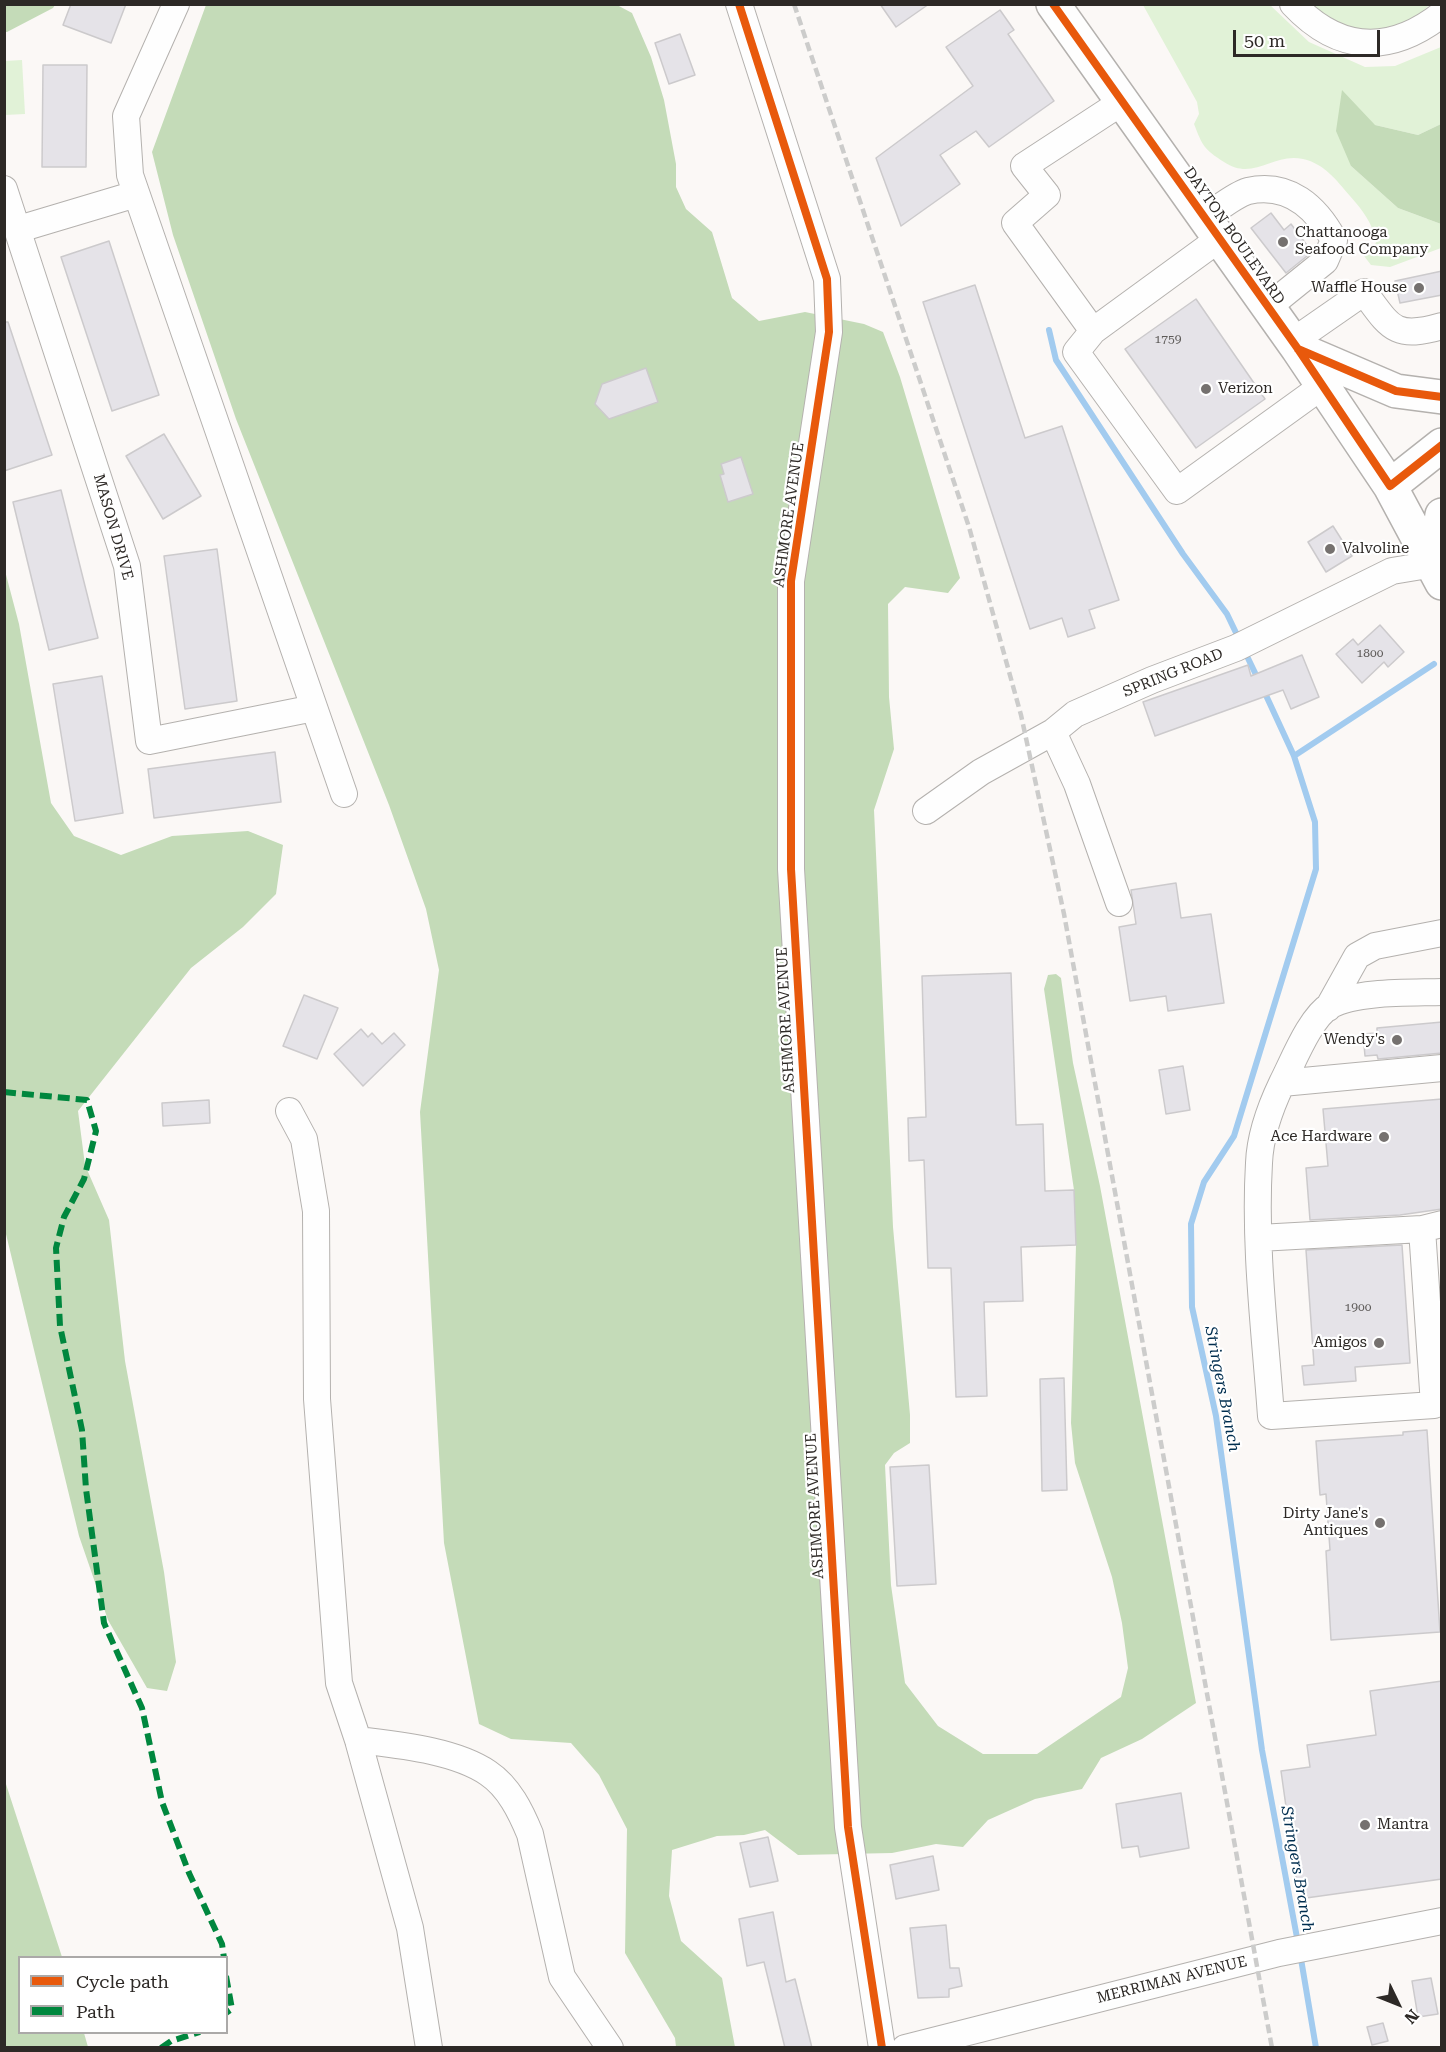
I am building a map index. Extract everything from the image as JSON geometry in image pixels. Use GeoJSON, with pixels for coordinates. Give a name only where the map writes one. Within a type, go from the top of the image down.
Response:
{"type":"FeatureCollection","features":[{"type":"Feature","properties":{"kind":"main road","name":"DAYTON BOULEVARD"},"geometry":{"type":"LineString","coordinates":[[1053,4],[1295,345],[1321,387],[1390,486],[1438,573]]}},
{"type":"Feature","properties":{"kind":"main road"},"geometry":{"type":"LineString","coordinates":[[1295,345],[1396,391],[1442,397]]}},
{"type":"Feature","properties":{"kind":"main road"},"geometry":{"type":"LineString","coordinates":[[1390,486],[1442,445]]}},
{"type":"Feature","properties":{"kind":"main road"},"geometry":{"type":"LineString","coordinates":[[1438,573],[1442,515]]}},
{"type":"Feature","properties":{"kind":"street"},"geometry":{"type":"LineString","coordinates":[[176,4],[126,116],[130,176],[344,794]]}},
{"type":"Feature","properties":{"kind":"street","name":"ASHMORE AVENUE"},"geometry":{"type":"LineString","coordinates":[[739,4],[827,279],[829,332],[791,581],[790,869],[848,1827],[882,2048]]}},
{"type":"Feature","properties":{"kind":"street"},"geometry":{"type":"LineString","coordinates":[[1293,4],[1307,20],[1337,38],[1373,45],[1410,36],[1442,14]]}},
{"type":"Feature","properties":{"kind":"street"},"geometry":{"type":"LineString","coordinates":[[1093,330],[1015,223],[1047,195],[1024,166],[1122,102]]}},
{"type":"Feature","properties":{"kind":"street","name":"MASON DRIVE"},"geometry":{"type":"LineString","coordinates":[[4,189],[19,228],[127,566],[149,741],[314,708]]}},
{"type":"Feature","properties":{"kind":"street"},"geometry":{"type":"LineString","coordinates":[[1268,307],[1325,261],[1334,240],[1323,219],[1307,203],[1275,190],[1247,191],[1212,229],[1093,330],[1076,352],[1177,491],[1321,387]]}},
{"type":"Feature","properties":{"kind":"street"},"geometry":{"type":"LineString","coordinates":[[19,228],[136,194]]}},
{"type":"Feature","properties":{"kind":"street"},"geometry":{"type":"LineString","coordinates":[[1295,345],[1364,292],[1389,326],[1411,333],[1442,326]]}},
{"type":"Feature","properties":{"kind":"street","name":"SPRING ROAD"},"geometry":{"type":"LineString","coordinates":[[926,811],[981,772],[1053,732],[1075,714],[1152,680],[1236,648],[1392,571],[1438,573]]}},
{"type":"Feature","properties":{"kind":"street"},"geometry":{"type":"LineString","coordinates":[[1053,732],[1077,784],[1119,903]]}},
{"type":"Feature","properties":{"kind":"street"},"geometry":{"type":"LineString","coordinates":[[1259,1238],[1432,1226],[1439,1412],[1271,1416],[1259,1238],[1258,1160],[1273,1101],[1313,1023],[1328,1008],[1357,956],[1375,946],[1442,933]]}},
{"type":"Feature","properties":{"kind":"street"},"geometry":{"type":"LineString","coordinates":[[1328,1008],[1353,998],[1442,992]]}},
{"type":"Feature","properties":{"kind":"street"},"geometry":{"type":"LineString","coordinates":[[1282,1083],[1442,1068]]}},
{"type":"Feature","properties":{"kind":"street"},"geometry":{"type":"LineString","coordinates":[[289,1111],[304,1139],[316,1210],[317,1400],[339,1683],[358,1740],[410,1929],[429,2048]]}},
{"type":"Feature","properties":{"kind":"street"},"geometry":{"type":"LineString","coordinates":[[358,1740],[411,1747],[457,1760],[488,1773],[507,1792],[521,1813],[530,1834],[562,1977],[610,2048]]}},
{"type":"Feature","properties":{"kind":"street","name":"MERRIMAN AVENUE"},"geometry":{"type":"LineString","coordinates":[[906,2048],[1279,1953],[1442,1921]]}},
{"type":"Feature","properties":{"kind":"green space"},"geometry":{"type":"Polygon","coordinates":[[[5,4],[55,4],[55,5],[5,32],[5,4]]]}},
{"type":"Feature","properties":{"kind":"green space"},"geometry":{"type":"Polygon","coordinates":[[[206,5],[617,5],[632,13],[651,57],[664,100],[676,164],[676,187],[686,209],[712,232],[732,298],[759,321],[805,312],[864,324],[883,332],[900,377],[960,578],[948,593],[905,587],[888,604],[889,697],[894,749],[874,810],[893,1227],[910,1415],[910,1443],[894,1453],[885,1465],[891,1585],[905,1683],[938,1726],[983,1754],[1037,1754],[1121,1697],[1128,1668],[1122,1623],[1112,1577],[1075,1463],[1071,1423],[1076,1245],[1074,1190],[1044,989],[1048,975],[1056,974],[1061,978],[1073,1063],[1100,1186],[1196,1703],[1142,1739],[1101,1758],[1082,1789],[1035,1799],[988,1820],[963,1847],[936,1844],[892,1853],[798,1855],[765,1830],[744,1835],[717,1836],[672,1850],[669,1896],[681,1941],[722,1978],[735,2047],[676,2047],[675,2038],[625,1953],[627,1829],[599,1775],[571,1743],[511,1739],[479,1724],[444,1543],[420,1112],[439,970],[426,909],[389,805],[236,419],[173,235],[152,152],[206,5]]]}},
{"type":"Feature","properties":{"kind":"green space"},"geometry":{"type":"Polygon","coordinates":[[[1143,5],[1270,5],[1309,42],[1365,67],[1395,66],[1441,47],[1441,124],[1418,135],[1375,125],[1351,166],[1398,208],[1441,224],[1441,248],[1390,267],[1371,265],[1364,256],[1376,243],[1370,223],[1355,202],[1324,169],[1311,161],[1292,158],[1245,169],[1224,162],[1212,154],[1202,143],[1194,124],[1199,114],[1197,102],[1143,5]]]}},
{"type":"Feature","properties":{"kind":"green space"},"geometry":{"type":"Polygon","coordinates":[[[1305,5],[1429,5],[1419,15],[1396,28],[1371,33],[1345,29],[1332,24],[1305,5]]]}},
{"type":"Feature","properties":{"kind":"green space"},"geometry":{"type":"Polygon","coordinates":[[[22,60],[25,114],[5,115],[5,61],[22,60]]]}},
{"type":"Feature","properties":{"kind":"green space"},"geometry":{"type":"Polygon","coordinates":[[[1342,90],[1375,125],[1418,135],[1441,124],[1441,224],[1398,208],[1351,166],[1336,131],[1342,90]]]}},
{"type":"Feature","properties":{"kind":"green space"},"geometry":{"type":"Polygon","coordinates":[[[4,567],[19,624],[51,803],[74,836],[121,855],[172,836],[248,831],[283,845],[276,894],[243,927],[191,968],[78,1111],[85,1165],[109,1220],[125,1361],[164,1572],[176,1662],[167,1691],[147,1688],[108,1620],[79,1536],[5,1230],[4,567]]]}},
{"type":"Feature","properties":{"kind":"green space"},"geometry":{"type":"Polygon","coordinates":[[[5,1781],[62,1956],[18,1956],[18,2034],[84,2034],[88,2047],[5,2047],[5,1781]]]}},
{"type":"Feature","properties":{"kind":"building"},"geometry":{"type":"Polygon","coordinates":[[[71,4],[126,4],[111,43],[63,25],[71,4]]]}},
{"type":"Feature","properties":{"kind":"building"},"geometry":{"type":"Polygon","coordinates":[[[880,4],[929,4],[896,27],[880,4]]]}},
{"type":"Feature","properties":{"kind":"building"},"geometry":{"type":"Polygon","coordinates":[[[1000,10],[1014,30],[1008,34],[1054,101],[989,147],[976,131],[940,155],[960,184],[901,226],[876,158],[973,86],[946,47],[1000,10]]]}},
{"type":"Feature","properties":{"kind":"building"},"geometry":{"type":"Polygon","coordinates":[[[680,34],[695,75],[669,84],[655,43],[680,34]]]}},
{"type":"Feature","properties":{"kind":"building"},"geometry":{"type":"Polygon","coordinates":[[[43,65],[87,65],[86,167],[42,167],[43,65]]]}},
{"type":"Feature","properties":{"kind":"building","name":"Chattanooga Seafood Company"},"geometry":{"type":"Polygon","coordinates":[[[1271,213],[1284,230],[1291,224],[1312,252],[1286,273],[1251,228],[1271,213]]]}},
{"type":"Feature","properties":{"kind":"building"},"geometry":{"type":"Polygon","coordinates":[[[109,241],[159,395],[112,411],[61,257],[109,241]]]}},
{"type":"Feature","properties":{"kind":"building","name":"Waffle House"},"geometry":{"type":"Polygon","coordinates":[[[1442,271],[1442,295],[1400,303],[1395,281],[1442,271]]]}},
{"type":"Feature","properties":{"kind":"building"},"geometry":{"type":"Polygon","coordinates":[[[975,285],[1025,438],[1062,426],[1119,600],[1089,610],[1095,628],[1068,637],[1062,618],[1030,629],[923,302],[975,285]]]}},
{"type":"Feature","properties":{"kind":"building","name":"Verizon"},"geometry":{"type":"Polygon","coordinates":[[[1196,299],[1265,399],[1196,448],[1125,349],[1196,299]]]}},
{"type":"Feature","properties":{"kind":"building"},"geometry":{"type":"Polygon","coordinates":[[[4,322],[8,322],[52,455],[4,471],[4,322]]]}},
{"type":"Feature","properties":{"kind":"building"},"geometry":{"type":"Polygon","coordinates":[[[646,368],[658,402],[609,419],[595,404],[602,384],[646,368]]]}},
{"type":"Feature","properties":{"kind":"building"},"geometry":{"type":"Polygon","coordinates":[[[164,434],[201,496],[163,519],[126,456],[164,434]]]}},
{"type":"Feature","properties":{"kind":"building"},"geometry":{"type":"Polygon","coordinates":[[[741,457],[753,494],[728,502],[720,475],[724,474],[721,464],[741,457]]]}},
{"type":"Feature","properties":{"kind":"building"},"geometry":{"type":"Polygon","coordinates":[[[61,490],[98,638],[49,650],[13,502],[61,490]]]}},
{"type":"Feature","properties":{"kind":"building","name":"Valvoline"},"geometry":{"type":"Polygon","coordinates":[[[1333,526],[1352,556],[1326,572],[1308,542],[1333,526]]]}},
{"type":"Feature","properties":{"kind":"building"},"geometry":{"type":"Polygon","coordinates":[[[217,549],[237,701],[185,709],[164,556],[217,549]]]}},
{"type":"Feature","properties":{"kind":"building"},"geometry":{"type":"Polygon","coordinates":[[[1380,625],[1404,652],[1388,667],[1384,662],[1362,683],[1336,654],[1353,639],[1358,645],[1380,625]]]}},
{"type":"Feature","properties":{"kind":"building"},"geometry":{"type":"Polygon","coordinates":[[[1302,655],[1319,697],[1291,709],[1283,690],[1155,736],[1143,702],[1248,665],[1251,676],[1302,655]]]}},
{"type":"Feature","properties":{"kind":"building"},"geometry":{"type":"Polygon","coordinates":[[[102,676],[123,813],[75,821],[53,684],[102,676]]]}},
{"type":"Feature","properties":{"kind":"building"},"geometry":{"type":"Polygon","coordinates":[[[275,752],[281,802],[154,818],[148,769],[275,752]]]}},
{"type":"Feature","properties":{"kind":"building"},"geometry":{"type":"Polygon","coordinates":[[[1176,883],[1181,918],[1211,914],[1224,1003],[1168,1011],[1166,996],[1130,1001],[1119,927],[1136,924],[1131,890],[1176,883]]]}},
{"type":"Feature","properties":{"kind":"building"},"geometry":{"type":"Polygon","coordinates":[[[1011,973],[1016,1125],[1043,1124],[1045,1191],[1074,1190],[1076,1245],[1021,1247],[1023,1301],[984,1302],[987,1396],[956,1397],[951,1268],[928,1268],[924,1160],[909,1161],[908,1118],[926,1117],[922,976],[1011,973]]]}},
{"type":"Feature","properties":{"kind":"building"},"geometry":{"type":"Polygon","coordinates":[[[304,995],[338,1008],[317,1059],[283,1046],[304,995]]]}},
{"type":"Feature","properties":{"kind":"building","name":"Wendy's"},"geometry":{"type":"Polygon","coordinates":[[[1442,1022],[1442,1053],[1378,1059],[1377,1055],[1365,1056],[1363,1034],[1377,1033],[1377,1028],[1442,1022]]]}},
{"type":"Feature","properties":{"kind":"building"},"geometry":{"type":"Polygon","coordinates":[[[361,1029],[368,1037],[372,1033],[382,1044],[394,1033],[405,1045],[363,1086],[334,1054],[361,1029]]]}},
{"type":"Feature","properties":{"kind":"building"},"geometry":{"type":"Polygon","coordinates":[[[1183,1066],[1190,1110],[1166,1114],[1159,1070],[1183,1066]]]}},
{"type":"Feature","properties":{"kind":"building","name":"Ace Hardware"},"geometry":{"type":"Polygon","coordinates":[[[1442,1099],[1442,1209],[1400,1215],[1310,1220],[1306,1168],[1328,1166],[1323,1109],[1442,1099]]]}},
{"type":"Feature","properties":{"kind":"building"},"geometry":{"type":"Polygon","coordinates":[[[209,1100],[210,1123],[163,1126],[162,1103],[209,1100]]]}},
{"type":"Feature","properties":{"kind":"building"},"geometry":{"type":"Polygon","coordinates":[[[1402,1245],[1410,1363],[1355,1367],[1356,1381],[1304,1385],[1302,1366],[1314,1365],[1306,1250],[1402,1245]]]}},
{"type":"Feature","properties":{"kind":"building"},"geometry":{"type":"Polygon","coordinates":[[[1064,1378],[1067,1490],[1042,1491],[1040,1379],[1064,1378]]]}},
{"type":"Feature","properties":{"kind":"building","name":"Dirty Jane's Antiques"},"geometry":{"type":"Polygon","coordinates":[[[1427,1430],[1440,1632],[1331,1640],[1326,1551],[1330,1550],[1326,1494],[1320,1495],[1316,1441],[1403,1435],[1403,1432],[1427,1430]]]}},
{"type":"Feature","properties":{"kind":"building"},"geometry":{"type":"Polygon","coordinates":[[[929,1465],[936,1584],[897,1586],[890,1467],[929,1465]]]}},
{"type":"Feature","properties":{"kind":"building","name":"Mantra"},"geometry":{"type":"Polygon","coordinates":[[[1442,1681],[1442,1879],[1299,1899],[1281,1771],[1310,1767],[1307,1745],[1376,1735],[1370,1691],[1442,1681]]]}},
{"type":"Feature","properties":{"kind":"building"},"geometry":{"type":"Polygon","coordinates":[[[1181,1793],[1189,1848],[1140,1857],[1138,1846],[1122,1848],[1116,1804],[1181,1793]]]}},
{"type":"Feature","properties":{"kind":"building"},"geometry":{"type":"Polygon","coordinates":[[[768,1837],[778,1881],[750,1887],[740,1843],[768,1837]]]}},
{"type":"Feature","properties":{"kind":"building"},"geometry":{"type":"Polygon","coordinates":[[[933,1856],[939,1890],[896,1899],[890,1865],[933,1856]]]}},
{"type":"Feature","properties":{"kind":"building"},"geometry":{"type":"Polygon","coordinates":[[[773,1912],[786,1982],[795,1979],[812,2048],[785,2048],[764,1962],[747,1966],[739,1919],[773,1912]]]}},
{"type":"Feature","properties":{"kind":"building"},"geometry":{"type":"Polygon","coordinates":[[[946,1925],[950,1968],[959,1968],[962,1986],[949,1989],[949,1997],[918,1998],[910,1928],[946,1925]]]}},
{"type":"Feature","properties":{"kind":"building"},"geometry":{"type":"Polygon","coordinates":[[[1431,1978],[1438,2014],[1418,2017],[1412,1981],[1431,1978]]]}},
{"type":"Feature","properties":{"kind":"building"},"geometry":{"type":"Polygon","coordinates":[[[1383,2023],[1388,2041],[1372,2045],[1367,2027],[1383,2023]]]}},
{"type":"Feature","properties":{"kind":"waterway"},"geometry":{"type":"LineString","coordinates":[[1049,330],[1056,360],[1183,554],[1227,614],[1239,639]]}},
{"type":"Feature","properties":{"kind":"waterway"},"geometry":{"type":"LineString","coordinates":[[1244,650],[1258,679]]}},
{"type":"Feature","properties":{"kind":"waterway"},"geometry":{"type":"LineString","coordinates":[[1294,756],[1434,664]]}},
{"type":"Feature","properties":{"kind":"waterway","name":"Stringers Branch"},"geometry":{"type":"LineString","coordinates":[[1264,691],[1294,756],[1315,822],[1316,869],[1234,1136],[1204,1182],[1191,1224],[1192,1307],[1216,1416],[1262,1750],[1298,1943]]}},
{"type":"Feature","properties":{"kind":"waterway","name":"Stringers Branch"},"geometry":{"type":"LineString","coordinates":[[1300,1953],[1316,2048]]}},
{"type":"Feature","properties":{"kind":"railway"},"geometry":{"type":"LineString","coordinates":[[794,4],[969,527],[1021,715],[1064,914],[1272,2048]]}},
{"type":"Feature","properties":{"kind":"marked path"},"geometry":{"type":"LineString","coordinates":[[4,1092],[87,1100],[96,1131],[84,1179],[64,1217],[56,1248],[60,1326],[82,1430],[86,1489],[104,1623],[142,1708],[162,1802],[189,1873],[222,1944],[224,1956]]}},
{"type":"Feature","properties":{"kind":"marked path"},"geometry":{"type":"LineString","coordinates":[[228,1987],[232,2009],[228,2012]]}},
{"type":"Feature","properties":{"kind":"marked path"},"geometry":{"type":"LineString","coordinates":[[161,2048],[171,2041],[194,2034]]}},
{"type":"Feature","properties":{"kind":"cycle path"},"geometry":{"type":"LineString","coordinates":[[739,4],[827,279],[829,332],[791,581],[791,869],[848,1827],[882,2048]]}},
{"type":"Feature","properties":{"kind":"cycle path"},"geometry":{"type":"LineString","coordinates":[[1053,4],[1298,349],[1390,486],[1442,445]]}},
{"type":"Feature","properties":{"kind":"cycle path"},"geometry":{"type":"LineString","coordinates":[[1298,349],[1396,391],[1442,397]]}},
{"type":"Feature","properties":{"kind":"place","name":"Chattanooga Seafood Company"},"geometry":{"type":"Point","coordinates":[1283,242]}},
{"type":"Feature","properties":{"kind":"place","name":"Waffle House"},"geometry":{"type":"Point","coordinates":[1419,288]}},
{"type":"Feature","properties":{"kind":"place","name":"Verizon"},"geometry":{"type":"Point","coordinates":[1206,389]}},
{"type":"Feature","properties":{"kind":"place","name":"Valvoline"},"geometry":{"type":"Point","coordinates":[1330,549]}},
{"type":"Feature","properties":{"kind":"place","name":"Wendy's"},"geometry":{"type":"Point","coordinates":[1397,1040]}},
{"type":"Feature","properties":{"kind":"place","name":"Ace Hardware"},"geometry":{"type":"Point","coordinates":[1384,1137]}},
{"type":"Feature","properties":{"kind":"place","name":"Amigos"},"geometry":{"type":"Point","coordinates":[1379,1343]}},
{"type":"Feature","properties":{"kind":"place","name":"Dirty Jane's Antiques"},"geometry":{"type":"Point","coordinates":[1380,1523]}},
{"type":"Feature","properties":{"kind":"place","name":"Mantra"},"geometry":{"type":"Point","coordinates":[1365,1825]}}]}
